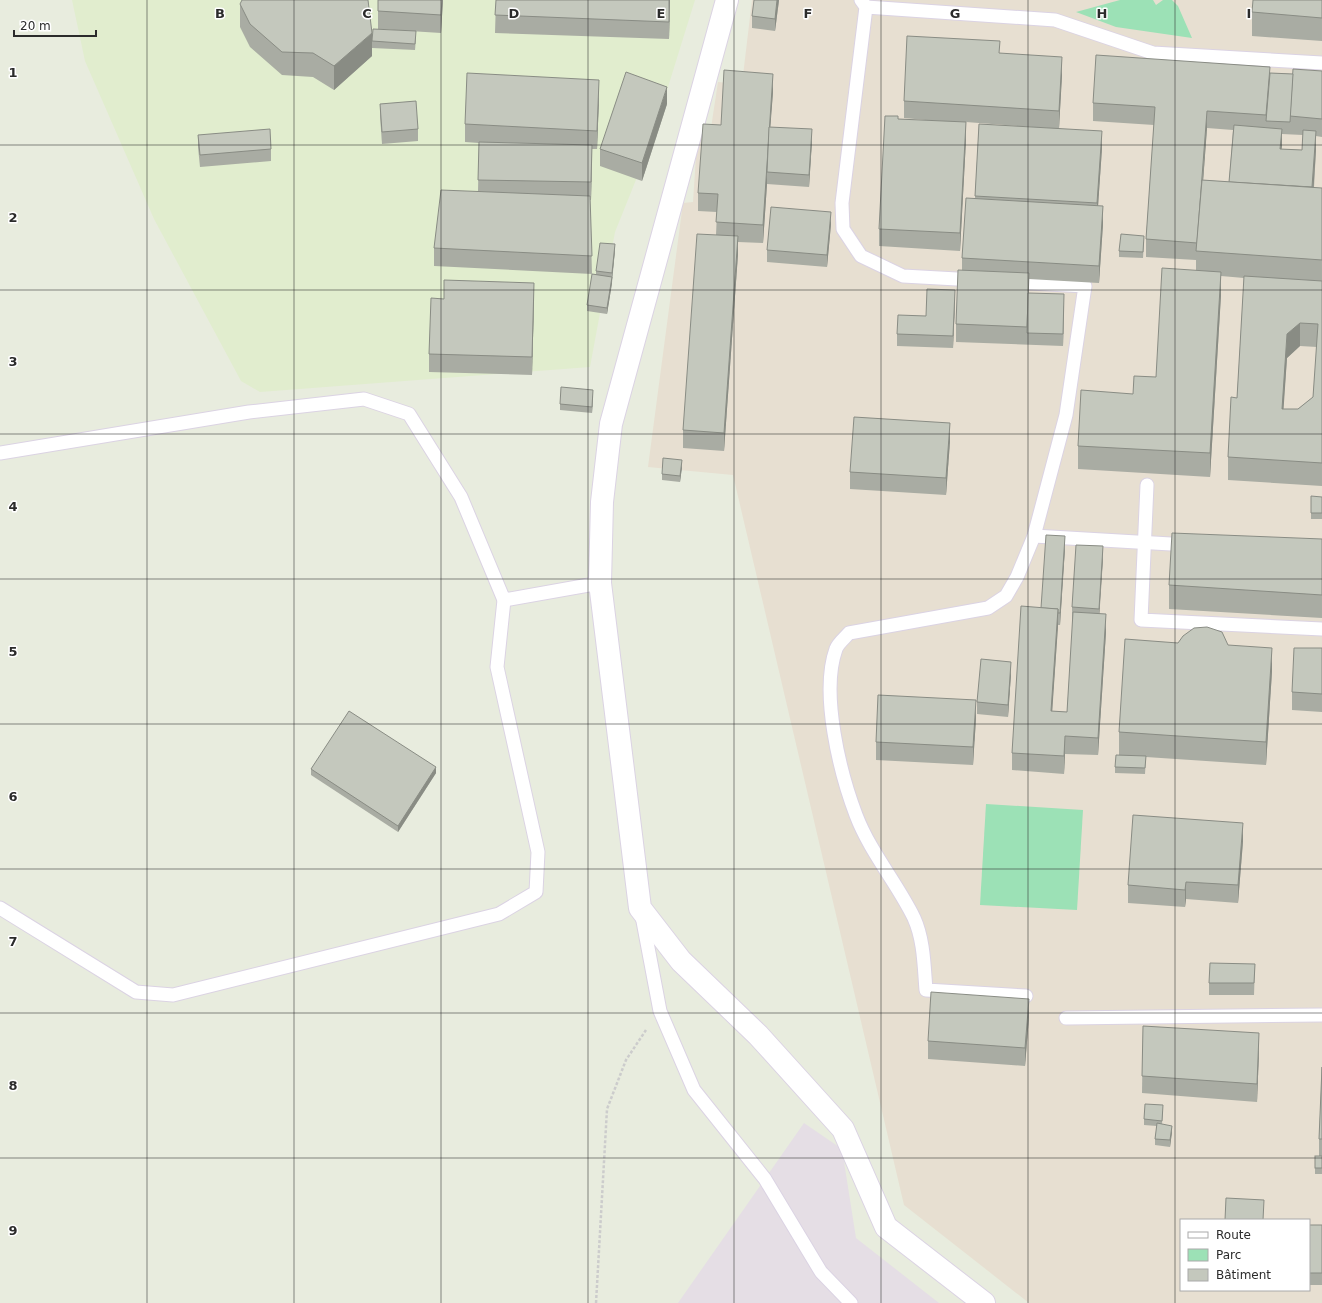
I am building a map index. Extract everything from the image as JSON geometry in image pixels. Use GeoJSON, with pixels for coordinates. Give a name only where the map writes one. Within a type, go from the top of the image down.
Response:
{"type":"FeatureCollection","features":[{"type":"Feature","properties":{"kind":"street"},"geometry":{"type":"LineString","coordinates":[[726,0],[612,424],[602,502],[600,583],[640,908],[681,961],[758,1035],[843,1129],[886,1227],[984,1303]]}},
{"type":"Feature","properties":{"kind":"lane"},"geometry":{"type":"LineString","coordinates":[[1026,996],[926,990],[922,943],[914,919],[856,816],[837,751],[832,718],[830,680],[836,648],[849,633],[988,608],[1006,596],[1017,578],[1034,536],[1066,415],[1085,286],[903,276],[861,256],[843,229],[842,203],[864,3],[1055,20],[1153,53],[1322,63]]}},
{"type":"Feature","properties":{"kind":"lane"},"geometry":{"type":"LineString","coordinates":[[0,453],[249,412],[364,399],[409,414],[461,497],[504,600],[497,667],[538,852],[536,892],[498,914],[173,995],[136,992],[0,908]]}},
{"type":"Feature","properties":{"kind":"lane"},"geometry":{"type":"LineString","coordinates":[[1147,485],[1140,620],[1322,629]]}},
{"type":"Feature","properties":{"kind":"lane"},"geometry":{"type":"LineString","coordinates":[[1034,536],[1199,546]]}},
{"type":"Feature","properties":{"kind":"lane"},"geometry":{"type":"LineString","coordinates":[[504,600],[600,583]]}},
{"type":"Feature","properties":{"kind":"lane"},"geometry":{"type":"LineString","coordinates":[[640,908],[660,1011],[694,1090],[765,1179],[821,1272],[851,1303]]}},
{"type":"Feature","properties":{"kind":"lane"},"geometry":{"type":"LineString","coordinates":[[1066,1018],[1322,1015]]}},
{"type":"Feature","properties":{"kind":"path"},"geometry":{"type":"LineString","coordinates":[[596,1303],[607,1109],[626,1060],[660,1011]]}},
{"type":"Feature","properties":{"kind":"shaded area"},"geometry":{"type":"Polygon","coordinates":[[[72,0],[695,0],[650,145],[615,232],[590,367],[260,392],[241,381],[154,219],[85,61],[72,0]]]}},
{"type":"Feature","properties":{"kind":"shaded area"},"geometry":{"type":"Polygon","coordinates":[[[752,0],[1322,0],[1322,1303],[1029,1303],[904,1205],[733,475],[648,467],[683,203],[693,202],[697,142],[711,128],[718,82],[742,84],[752,0]]]}},
{"type":"Feature","properties":{"kind":"shaded area"},"geometry":{"type":"Polygon","coordinates":[[[804,1123],[842,1149],[856,1238],[939,1303],[678,1303],[804,1123]]]}},
{"type":"Feature","properties":{"kind":"green space"},"geometry":{"type":"Polygon","coordinates":[[[1120,0],[1153,0],[1156,5],[1163,0],[1172,0],[1178,6],[1192,38],[1116,27],[1076,12],[1120,0]]]}},
{"type":"Feature","properties":{"kind":"green space"},"geometry":{"type":"Polygon","coordinates":[[[986,804],[1083,810],[1077,910],[980,905],[986,804]]]}},
{"type":"Feature","properties":{"kind":"building"},"geometry":{"type":"Polygon","coordinates":[[[242,0],[368,0],[372,33],[334,66],[313,53],[282,52],[250,24],[240,4],[242,0]]]}},
{"type":"Feature","properties":{"kind":"building"},"geometry":{"type":"Polygon","coordinates":[[[378,0],[442,0],[441,15],[378,11],[378,0]]]}},
{"type":"Feature","properties":{"kind":"building"},"geometry":{"type":"Polygon","coordinates":[[[496,0],[669,0],[669,22],[495,15],[496,0]]]}},
{"type":"Feature","properties":{"kind":"building"},"geometry":{"type":"Polygon","coordinates":[[[754,0],[777,0],[775,19],[752,16],[754,0]]]}},
{"type":"Feature","properties":{"kind":"building"},"geometry":{"type":"Polygon","coordinates":[[[1253,0],[1322,0],[1322,18],[1252,12],[1253,0]]]}},
{"type":"Feature","properties":{"kind":"building"},"geometry":{"type":"Polygon","coordinates":[[[373,29],[416,31],[415,44],[372,41],[373,29]]]}},
{"type":"Feature","properties":{"kind":"building"},"geometry":{"type":"Polygon","coordinates":[[[907,36],[1000,41],[999,53],[1062,57],[1059,111],[904,101],[907,36]]]}},
{"type":"Feature","properties":{"kind":"building"},"geometry":{"type":"Polygon","coordinates":[[[1096,55],[1270,67],[1266,115],[1207,111],[1197,243],[1146,239],[1155,107],[1093,103],[1096,55]]]}},
{"type":"Feature","properties":{"kind":"building"},"geometry":{"type":"Polygon","coordinates":[[[1293,69],[1322,71],[1322,119],[1290,116],[1293,69]]]}},
{"type":"Feature","properties":{"kind":"building"},"geometry":{"type":"Polygon","coordinates":[[[724,70],[773,74],[763,225],[716,222],[718,194],[698,193],[703,124],[721,125],[724,70]]]}},
{"type":"Feature","properties":{"kind":"building"},"geometry":{"type":"Polygon","coordinates":[[[626,72],[667,87],[642,163],[600,149],[626,72]]]}},
{"type":"Feature","properties":{"kind":"building"},"geometry":{"type":"Polygon","coordinates":[[[467,73],[599,80],[597,131],[465,124],[467,73]]]}},
{"type":"Feature","properties":{"kind":"building"},"geometry":{"type":"Polygon","coordinates":[[[1270,73],[1293,74],[1290,122],[1266,121],[1270,73]]]}},
{"type":"Feature","properties":{"kind":"building"},"geometry":{"type":"Polygon","coordinates":[[[416,101],[418,129],[382,132],[380,104],[416,101]]]}},
{"type":"Feature","properties":{"kind":"building"},"geometry":{"type":"Polygon","coordinates":[[[885,116],[898,116],[898,119],[966,122],[960,233],[879,229],[885,116]]]}},
{"type":"Feature","properties":{"kind":"building"},"geometry":{"type":"Polygon","coordinates":[[[979,124],[1102,131],[1097,203],[975,196],[979,124]]]}},
{"type":"Feature","properties":{"kind":"building"},"geometry":{"type":"Polygon","coordinates":[[[1234,125],[1282,129],[1280,149],[1302,150],[1303,130],[1316,131],[1312,187],[1229,182],[1234,125]]]}},
{"type":"Feature","properties":{"kind":"building"},"geometry":{"type":"Polygon","coordinates":[[[769,127],[812,129],[809,175],[767,172],[769,127]]]}},
{"type":"Feature","properties":{"kind":"building"},"geometry":{"type":"Polygon","coordinates":[[[270,129],[271,149],[200,155],[198,135],[270,129]]]}},
{"type":"Feature","properties":{"kind":"building"},"geometry":{"type":"Polygon","coordinates":[[[479,142],[592,145],[591,182],[478,180],[479,142]]]}},
{"type":"Feature","properties":{"kind":"building"},"geometry":{"type":"Polygon","coordinates":[[[1202,180],[1322,188],[1322,260],[1196,251],[1202,180]]]}},
{"type":"Feature","properties":{"kind":"building"},"geometry":{"type":"Polygon","coordinates":[[[441,190],[590,196],[592,256],[434,248],[441,190]]]}},
{"type":"Feature","properties":{"kind":"building"},"geometry":{"type":"Polygon","coordinates":[[[966,198],[1103,206],[1099,266],[962,258],[966,198]]]}},
{"type":"Feature","properties":{"kind":"building"},"geometry":{"type":"Polygon","coordinates":[[[771,207],[831,212],[827,255],[767,250],[771,207]]]}},
{"type":"Feature","properties":{"kind":"building"},"geometry":{"type":"Polygon","coordinates":[[[697,234],[738,236],[724,433],[683,430],[697,234]]]}},
{"type":"Feature","properties":{"kind":"building"},"geometry":{"type":"Polygon","coordinates":[[[1121,234],[1144,236],[1143,252],[1119,251],[1121,234]]]}},
{"type":"Feature","properties":{"kind":"building"},"geometry":{"type":"Polygon","coordinates":[[[600,243],[615,244],[612,273],[596,271],[600,243]]]}},
{"type":"Feature","properties":{"kind":"building"},"geometry":{"type":"Polygon","coordinates":[[[1162,268],[1221,272],[1210,453],[1078,446],[1081,390],[1133,394],[1134,376],[1156,377],[1162,268]]]}},
{"type":"Feature","properties":{"kind":"building"},"geometry":{"type":"Polygon","coordinates":[[[958,270],[1029,273],[1027,327],[956,324],[958,270]]]}},
{"type":"Feature","properties":{"kind":"building"},"geometry":{"type":"Polygon","coordinates":[[[592,274],[612,277],[607,308],[587,305],[592,274]]]}},
{"type":"Feature","properties":{"kind":"building"},"geometry":{"type":"Polygon","coordinates":[[[1244,276],[1322,281],[1322,463],[1228,457],[1231,397],[1237,398],[1244,276]],[[1300,323],[1287,334],[1282,409],[1298,409],[1313,397],[1318,324],[1300,323]]]}},
{"type":"Feature","properties":{"kind":"building"},"geometry":{"type":"Polygon","coordinates":[[[444,280],[534,283],[532,357],[429,354],[431,298],[444,299],[444,280]]]}},
{"type":"Feature","properties":{"kind":"building"},"geometry":{"type":"Polygon","coordinates":[[[927,289],[955,290],[953,336],[897,334],[898,315],[926,316],[927,289]]]}},
{"type":"Feature","properties":{"kind":"building"},"geometry":{"type":"Polygon","coordinates":[[[1028,293],[1064,294],[1063,334],[1027,333],[1028,293]]]}},
{"type":"Feature","properties":{"kind":"building"},"geometry":{"type":"Polygon","coordinates":[[[561,387],[593,390],[592,407],[560,404],[561,387]]]}},
{"type":"Feature","properties":{"kind":"building"},"geometry":{"type":"Polygon","coordinates":[[[854,417],[950,423],[946,478],[850,472],[854,417]]]}},
{"type":"Feature","properties":{"kind":"building"},"geometry":{"type":"Polygon","coordinates":[[[663,458],[682,460],[680,476],[662,474],[663,458]]]}},
{"type":"Feature","properties":{"kind":"building"},"geometry":{"type":"Polygon","coordinates":[[[1311,496],[1322,497],[1322,513],[1311,513],[1311,496]]]}},
{"type":"Feature","properties":{"kind":"building"},"geometry":{"type":"Polygon","coordinates":[[[1172,533],[1322,539],[1322,595],[1169,585],[1172,533]]]}},
{"type":"Feature","properties":{"kind":"building"},"geometry":{"type":"Polygon","coordinates":[[[1046,535],[1065,536],[1060,613],[1058,613],[1058,609],[1041,608],[1046,535]]]}},
{"type":"Feature","properties":{"kind":"building"},"geometry":{"type":"Polygon","coordinates":[[[1076,545],[1103,546],[1099,609],[1072,607],[1076,545]]]}},
{"type":"Feature","properties":{"kind":"building"},"geometry":{"type":"Polygon","coordinates":[[[1021,606],[1058,609],[1051,711],[1067,712],[1073,612],[1106,614],[1098,738],[1065,736],[1064,756],[1012,753],[1021,606]]]}},
{"type":"Feature","properties":{"kind":"building"},"geometry":{"type":"Polygon","coordinates":[[[1207,627],[1222,632],[1228,645],[1272,648],[1266,742],[1119,732],[1125,639],[1178,643],[1183,636],[1194,628],[1207,627]]]}},
{"type":"Feature","properties":{"kind":"building"},"geometry":{"type":"Polygon","coordinates":[[[1294,648],[1322,648],[1322,694],[1292,692],[1294,648]]]}},
{"type":"Feature","properties":{"kind":"building"},"geometry":{"type":"Polygon","coordinates":[[[981,659],[1011,662],[1008,705],[977,702],[981,659]]]}},
{"type":"Feature","properties":{"kind":"building"},"geometry":{"type":"Polygon","coordinates":[[[878,695],[976,700],[973,747],[876,742],[878,695]]]}},
{"type":"Feature","properties":{"kind":"building"},"geometry":{"type":"Polygon","coordinates":[[[349,711],[436,767],[398,826],[311,769],[349,711]]]}},
{"type":"Feature","properties":{"kind":"building"},"geometry":{"type":"Polygon","coordinates":[[[1116,755],[1146,756],[1145,768],[1115,767],[1116,755]]]}},
{"type":"Feature","properties":{"kind":"building"},"geometry":{"type":"Polygon","coordinates":[[[1133,815],[1243,823],[1238,885],[1186,882],[1185,890],[1128,885],[1133,815]]]}},
{"type":"Feature","properties":{"kind":"building"},"geometry":{"type":"Polygon","coordinates":[[[1210,963],[1255,964],[1254,983],[1209,983],[1210,963]]]}},
{"type":"Feature","properties":{"kind":"building"},"geometry":{"type":"Polygon","coordinates":[[[931,992],[1029,999],[1025,1048],[928,1041],[931,992]]]}},
{"type":"Feature","properties":{"kind":"building"},"geometry":{"type":"Polygon","coordinates":[[[1143,1026],[1259,1033],[1257,1084],[1142,1076],[1143,1026]]]}},
{"type":"Feature","properties":{"kind":"building"},"geometry":{"type":"Polygon","coordinates":[[[1322,1067],[1322,1139],[1319,1139],[1322,1067]]]}},
{"type":"Feature","properties":{"kind":"building"},"geometry":{"type":"Polygon","coordinates":[[[1145,1104],[1163,1105],[1162,1121],[1144,1119],[1145,1104]]]}},
{"type":"Feature","properties":{"kind":"building"},"geometry":{"type":"Polygon","coordinates":[[[1157,1123],[1172,1126],[1170,1140],[1155,1139],[1157,1123]]]}},
{"type":"Feature","properties":{"kind":"building"},"geometry":{"type":"Polygon","coordinates":[[[1315,1156],[1322,1156],[1322,1168],[1315,1168],[1315,1156]]]}},
{"type":"Feature","properties":{"kind":"building"},"geometry":{"type":"Polygon","coordinates":[[[1226,1198],[1264,1200],[1263,1219],[1225,1219],[1226,1198]]]}},
{"type":"Feature","properties":{"kind":"building"},"geometry":{"type":"Polygon","coordinates":[[[1310,1225],[1322,1225],[1322,1273],[1310,1273],[1310,1225]]]}}]}
